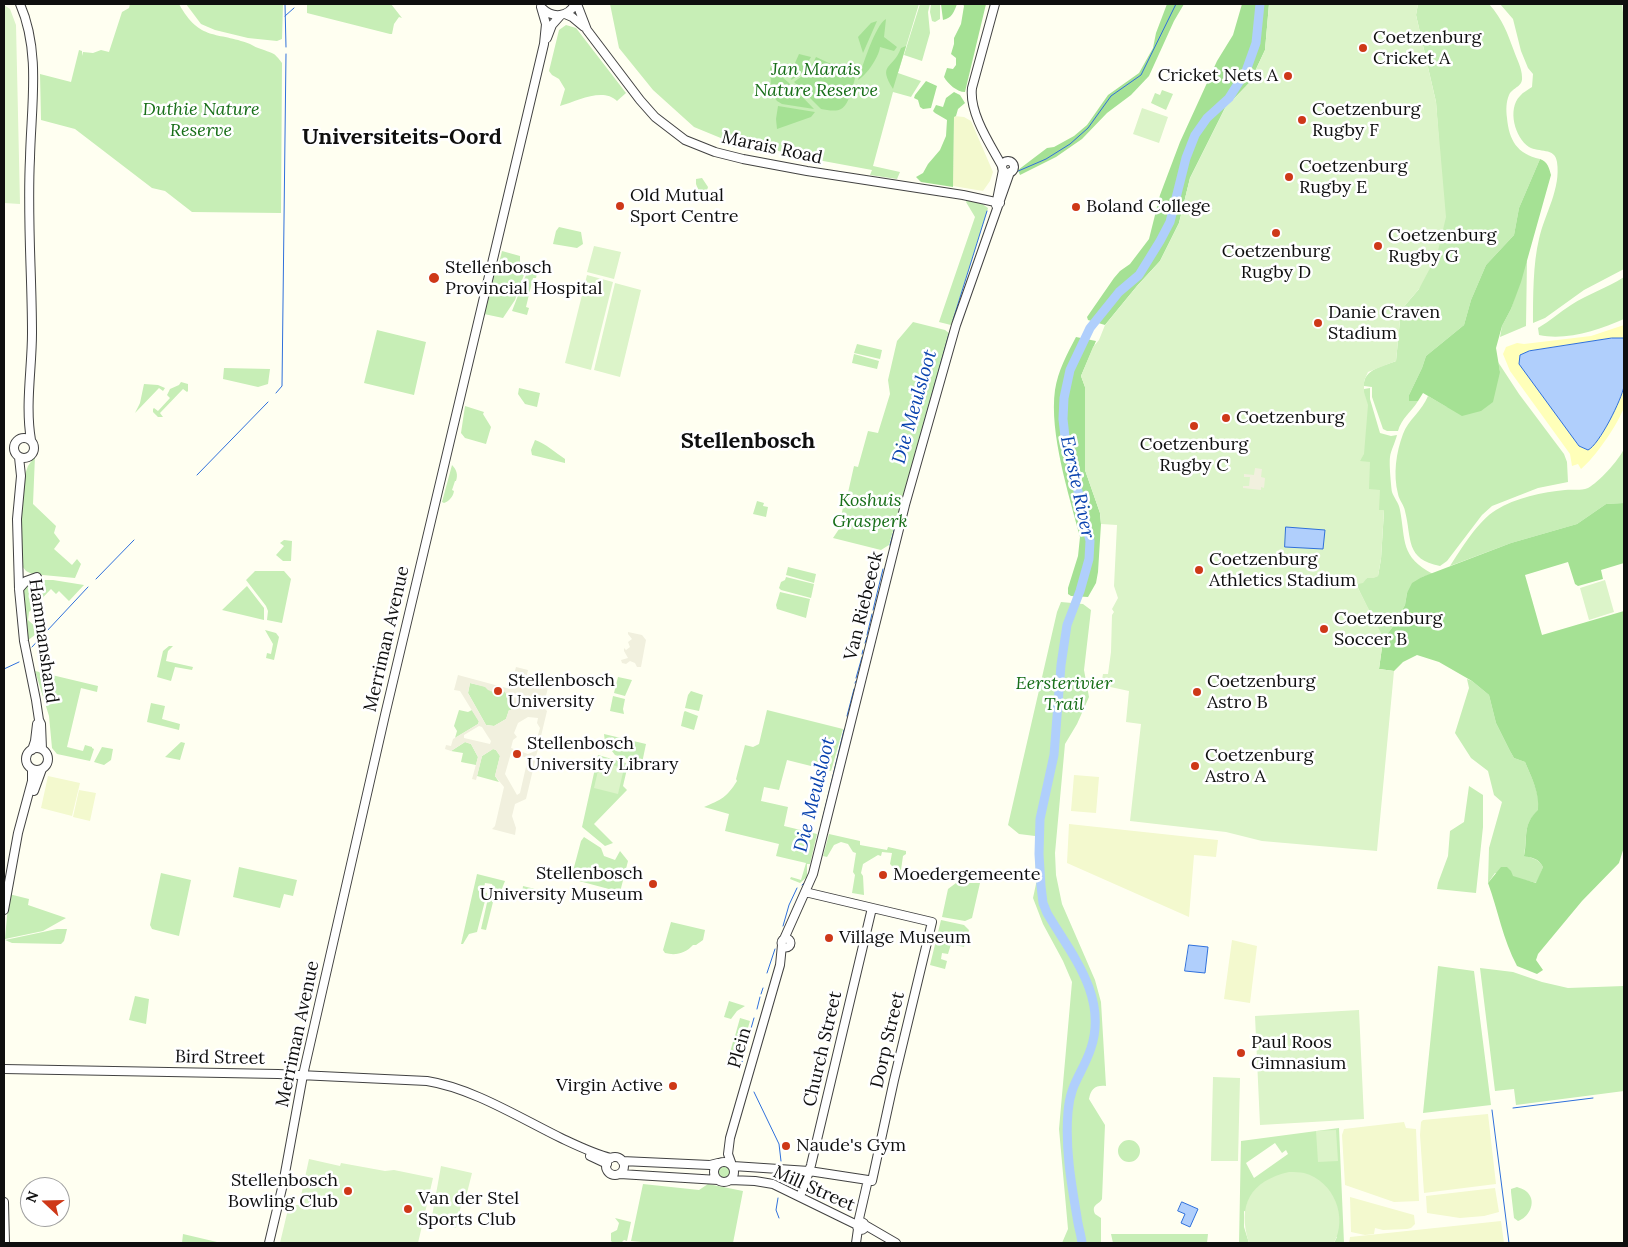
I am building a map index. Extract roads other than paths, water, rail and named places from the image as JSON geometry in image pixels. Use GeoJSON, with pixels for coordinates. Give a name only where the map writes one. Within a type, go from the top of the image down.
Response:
{"type":"FeatureCollection","features":[{"type":"Feature","properties":{"kind":"street"},"geometry":{"type":"LineString","coordinates":[[20,4],[30,33],[33,60],[28,197],[32,306],[29,411],[31,440],[34,444],[34,449],[29,457],[19,457],[14,449],[15,443],[19,438],[29,411]]}},
{"type":"Feature","properties":{"kind":"street","name":"Merriman Avenue"},"geometry":{"type":"LineString","coordinates":[[544,44],[552,25],[576,4]]}},
{"type":"Feature","properties":{"kind":"street","name":"Marais Road"},"geometry":{"type":"LineString","coordinates":[[576,4],[588,30]]}},
{"type":"Feature","properties":{"kind":"street","name":"Van Riebeeck"},"geometry":{"type":"LineString","coordinates":[[805,892],[813,874],[905,506],[954,332],[998,203],[1005,168],[972,104],[972,88],[976,80],[995,4]]}},
{"type":"Feature","properties":{"kind":"street","name":"Merriman Avenue"},"geometry":{"type":"LineString","coordinates":[[269,1243],[283,1184],[303,1075],[384,714],[544,44],[546,24],[540,5]]}},
{"type":"Feature","properties":{"kind":"street","name":"Marais Road"},"geometry":{"type":"LineString","coordinates":[[540,5],[551,15],[562,15],[578,21],[588,30],[640,100],[655,117],[685,140],[734,157],[807,171],[962,195],[998,203]]}},
{"type":"Feature","properties":{"kind":"street"},"geometry":{"type":"LineString","coordinates":[[19,438],[25,437],[31,440]]}},
{"type":"Feature","properties":{"kind":"street","name":"Hammanshand"},"geometry":{"type":"LineString","coordinates":[[19,457],[21,476],[17,519],[19,589],[24,641],[41,724],[42,749]]}},
{"type":"Feature","properties":{"kind":"street","name":"Hammanshand"},"geometry":{"type":"LineString","coordinates":[[21,476],[29,457]]}},
{"type":"Feature","properties":{"kind":"street"},"geometry":{"type":"LineString","coordinates":[[19,589],[26,581],[37,577]]}},
{"type":"Feature","properties":{"kind":"street","name":"Hammanshand"},"geometry":{"type":"LineString","coordinates":[[32,750],[36,726],[39,720]]}},
{"type":"Feature","properties":{"kind":"street"},"geometry":{"type":"LineString","coordinates":[[4,910],[14,855],[32,781],[32,769],[28,765],[26,758],[32,750],[42,749],[46,752],[48,760],[42,769],[14,855]]}},
{"type":"Feature","properties":{"kind":"street"},"geometry":{"type":"LineString","coordinates":[[32,769],[42,769]]}},
{"type":"Feature","properties":{"kind":"street"},"geometry":{"type":"LineString","coordinates":[[805,892],[872,908]]}},
{"type":"Feature","properties":{"kind":"street","name":"Plein"},"geometry":{"type":"LineString","coordinates":[[732,1166],[728,1154],[730,1138],[786,943],[805,892]]}},
{"type":"Feature","properties":{"kind":"street","name":"Dorp Street"},"geometry":{"type":"LineString","coordinates":[[857,1243],[869,1182],[932,922],[872,908]]}},
{"type":"Feature","properties":{"kind":"street","name":"Church Street"},"geometry":{"type":"LineString","coordinates":[[800,1196],[809,1170],[872,908]]}},
{"type":"Feature","properties":{"kind":"street","name":"Bird Street"},"geometry":{"type":"LineString","coordinates":[[4,1069],[303,1075],[422,1080],[463,1092],[472,1099],[609,1161]]}},
{"type":"Feature","properties":{"kind":"street","name":"Plein"},"geometry":{"type":"LineString","coordinates":[[719,1163],[725,1145],[730,1138]]}},
{"type":"Feature","properties":{"kind":"street"},"geometry":{"type":"LineString","coordinates":[[732,1166],[734,1172],[730,1180],[724,1182],[718,1180],[616,1175],[610,1174],[607,1170],[609,1161],[618,1158],[622,1161],[710,1165],[726,1162],[732,1166],[809,1170],[864,1178],[869,1182]]}},
{"type":"Feature","properties":{"kind":"street"},"geometry":{"type":"LineString","coordinates":[[620,1174],[624,1169],[622,1161]]}},
{"type":"Feature","properties":{"kind":"street"},"geometry":{"type":"LineString","coordinates":[[718,1180],[714,1172],[719,1163]]}},
{"type":"Feature","properties":{"kind":"street","name":"Mill Street"},"geometry":{"type":"LineString","coordinates":[[730,1180],[766,1182],[800,1196],[896,1243]]}},
{"type":"Feature","properties":{"kind":"street"},"geometry":{"type":"LineString","coordinates":[[4,1202],[5,1243]]}},
{"type":"Feature","properties":{"kind":"water"},"geometry":{"type":"Polygon","coordinates":[[[1612,338],[1624,338],[1624,386],[1609,421],[1598,440],[1588,450],[1579,446],[1519,364],[1520,355],[1529,351],[1612,338]]]}},
{"type":"Feature","properties":{"kind":"water"},"geometry":{"type":"Polygon","coordinates":[[[1286,527],[1325,530],[1323,549],[1285,547],[1286,527]]]}},
{"type":"Feature","properties":{"kind":"water"},"geometry":{"type":"Polygon","coordinates":[[[1189,945],[1208,947],[1205,973],[1185,971],[1189,945]]]}},
{"type":"Feature","properties":{"kind":"water"},"geometry":{"type":"Polygon","coordinates":[[[1182,1202],[1198,1209],[1190,1227],[1181,1223],[1185,1214],[1178,1211],[1182,1202]]]}},
{"type":"Feature","properties":{"kind":"waterway"},"geometry":{"type":"LineString","coordinates":[[285,4],[286,47]]}},
{"type":"Feature","properties":{"kind":"waterway","name":"Die Meulsloot"},"geometry":{"type":"LineString","coordinates":[[1016,172],[1046,159],[1070,144],[1088,128],[1111,96],[1141,75],[1176,4]]}},
{"type":"Feature","properties":{"kind":"waterway","name":"Eerste River"},"geometry":{"type":"LineString","coordinates":[[1082,1243],[1071,1178],[1067,1125],[1071,1093],[1091,1048],[1095,1029],[1095,1011],[1091,993],[1084,976],[1043,903],[1039,854],[1040,819],[1054,755],[1061,665],[1067,625],[1080,591],[1089,559],[1090,541],[1065,437],[1063,419],[1064,398],[1070,370],[1090,328],[1119,292],[1139,275],[1170,222],[1186,158],[1195,135],[1207,118],[1229,98],[1246,71],[1256,43],[1260,4]]}},
{"type":"Feature","properties":{"kind":"waterway"},"geometry":{"type":"LineString","coordinates":[[285,16],[294,8]]}},
{"type":"Feature","properties":{"kind":"waterway"},"geometry":{"type":"LineString","coordinates":[[276,393],[282,386],[286,54]]}},
{"type":"Feature","properties":{"kind":"waterway","name":"Die Meulsloot"},"geometry":{"type":"LineString","coordinates":[[953,320],[987,211]]}},
{"type":"Feature","properties":{"kind":"waterway","name":"Die Meulsloot"},"geometry":{"type":"LineString","coordinates":[[890,545],[949,334]]}},
{"type":"Feature","properties":{"kind":"waterway"},"geometry":{"type":"LineString","coordinates":[[197,475],[268,402]]}},
{"type":"Feature","properties":{"kind":"waterway"},"geometry":{"type":"LineString","coordinates":[[96,579],[134,540]]}},
{"type":"Feature","properties":{"kind":"waterway","name":"Die Meulsloot"},"geometry":{"type":"LineString","coordinates":[[873,610],[883,569]]}},
{"type":"Feature","properties":{"kind":"waterway"},"geometry":{"type":"LineString","coordinates":[[32,647],[88,587]]}},
{"type":"Feature","properties":{"kind":"waterway","name":"Die Meulsloot"},"geometry":{"type":"LineString","coordinates":[[867,635],[872,614]]}},
{"type":"Feature","properties":{"kind":"waterway","name":"Die Meulsloot"},"geometry":{"type":"LineString","coordinates":[[865,643],[867,637]]}},
{"type":"Feature","properties":{"kind":"waterway","name":"Die Meulsloot"},"geometry":{"type":"LineString","coordinates":[[862,654],[863,650]]}},
{"type":"Feature","properties":{"kind":"waterway","name":"Die Meulsloot"},"geometry":{"type":"LineString","coordinates":[[856,678],[862,657]]}},
{"type":"Feature","properties":{"kind":"waterway"},"geometry":{"type":"LineString","coordinates":[[4,669],[19,662]]}},
{"type":"Feature","properties":{"kind":"waterway","name":"Die Meulsloot"},"geometry":{"type":"LineString","coordinates":[[847,716],[854,689]]}},
{"type":"Feature","properties":{"kind":"waterway","name":"Die Meulsloot"},"geometry":{"type":"LineString","coordinates":[[811,867],[844,730]]}},
{"type":"Feature","properties":{"kind":"waterway","name":"Die Meulsloot"},"geometry":{"type":"LineString","coordinates":[[783,926],[789,905],[797,888]]}},
{"type":"Feature","properties":{"kind":"waterway","name":"Die Meulsloot"},"geometry":{"type":"LineString","coordinates":[[767,973],[775,949]]}},
{"type":"Feature","properties":{"kind":"waterway","name":"Die Meulsloot"},"geometry":{"type":"LineString","coordinates":[[761,994],[763,988]]}},
{"type":"Feature","properties":{"kind":"waterway","name":"Die Meulsloot"},"geometry":{"type":"LineString","coordinates":[[757,1009],[760,997]]}},
{"type":"Feature","properties":{"kind":"waterway","name":"Die Meulsloot"},"geometry":{"type":"LineString","coordinates":[[748,1039],[754,1018]]}},
{"type":"Feature","properties":{"kind":"waterway","name":"Die Meulsloot"},"geometry":{"type":"LineString","coordinates":[[742,1062],[747,1042]]}},
{"type":"Feature","properties":{"kind":"waterway","name":"Die Meulsloot"},"geometry":{"type":"LineString","coordinates":[[754,1092],[779,1144],[781,1161]]}},
{"type":"Feature","properties":{"kind":"waterway"},"geometry":{"type":"LineString","coordinates":[[1513,1108],[1593,1098]]}},
{"type":"Feature","properties":{"kind":"waterway"},"geometry":{"type":"LineString","coordinates":[[1492,1110],[1509,1243]]}},
{"type":"Feature","properties":{"kind":"waterway","name":"Die Meulsloot"},"geometry":{"type":"LineString","coordinates":[[780,1174],[780,1183]]}},
{"type":"Feature","properties":{"kind":"waterway","name":"Die Meulsloot"},"geometry":{"type":"LineString","coordinates":[[778,1198],[776,1210],[779,1218]]}},
{"type":"Feature","properties":{"kind":"place","name":"Coetzenburg Cricket A"},"geometry":{"type":"Point","coordinates":[1363,48]}},
{"type":"Feature","properties":{"kind":"place","name":"Cricket Nets A"},"geometry":{"type":"Point","coordinates":[1288,76]}},
{"type":"Feature","properties":{"kind":"place","name":"Coetzenburg Rugby F"},"geometry":{"type":"Point","coordinates":[1302,120]}},
{"type":"Feature","properties":{"kind":"place","name":"Coetzenburg Rugby E"},"geometry":{"type":"Point","coordinates":[1289,177]}},
{"type":"Feature","properties":{"kind":"place","name":"Old Mutual Sport Centre"},"geometry":{"type":"Point","coordinates":[620,206]}},
{"type":"Feature","properties":{"kind":"place","name":"Boland College"},"geometry":{"type":"Point","coordinates":[1076,207]}},
{"type":"Feature","properties":{"kind":"place","name":"Coetzenburg Rugby D"},"geometry":{"type":"Point","coordinates":[1276,233]}},
{"type":"Feature","properties":{"kind":"place","name":"Coetzenburg Rugby G"},"geometry":{"type":"Point","coordinates":[1378,246]}},
{"type":"Feature","properties":{"kind":"place","name":"Stellenbosch Provincial Hospital"},"geometry":{"type":"Point","coordinates":[434,278]}},
{"type":"Feature","properties":{"kind":"place","name":"Danie Craven Stadium"},"geometry":{"type":"Point","coordinates":[1318,323]}},
{"type":"Feature","properties":{"kind":"place","name":"Coetzenburg"},"geometry":{"type":"Point","coordinates":[1226,418]}},
{"type":"Feature","properties":{"kind":"place","name":"Coetzenburg Rugby C"},"geometry":{"type":"Point","coordinates":[1194,426]}},
{"type":"Feature","properties":{"kind":"place","name":"Coetzenburg Athletics Stadium"},"geometry":{"type":"Point","coordinates":[1199,570]}},
{"type":"Feature","properties":{"kind":"place","name":"Coetzenburg Soccer B"},"geometry":{"type":"Point","coordinates":[1324,629]}},
{"type":"Feature","properties":{"kind":"place","name":"Stellenbosch University"},"geometry":{"type":"Point","coordinates":[498,691]}},
{"type":"Feature","properties":{"kind":"place","name":"Coetzenburg Astro B"},"geometry":{"type":"Point","coordinates":[1197,692]}},
{"type":"Feature","properties":{"kind":"place","name":"Stellenbosch University Library"},"geometry":{"type":"Point","coordinates":[517,754]}},
{"type":"Feature","properties":{"kind":"place","name":"Coetzenburg Astro A"},"geometry":{"type":"Point","coordinates":[1195,766]}},
{"type":"Feature","properties":{"kind":"place","name":"Moedergemeente"},"geometry":{"type":"Point","coordinates":[883,875]}},
{"type":"Feature","properties":{"kind":"place","name":"Stellenbosch University Museum"},"geometry":{"type":"Point","coordinates":[653,884]}},
{"type":"Feature","properties":{"kind":"place","name":"Village Museum"},"geometry":{"type":"Point","coordinates":[829,938]}},
{"type":"Feature","properties":{"kind":"place","name":"Paul Roos Gimnasium"},"geometry":{"type":"Point","coordinates":[1241,1053]}},
{"type":"Feature","properties":{"kind":"place","name":"Virgin Active"},"geometry":{"type":"Point","coordinates":[673,1086]}},
{"type":"Feature","properties":{"kind":"place","name":"Naude's Gym"},"geometry":{"type":"Point","coordinates":[786,1146]}},
{"type":"Feature","properties":{"kind":"place","name":"Stellenbosch Bowling Club"},"geometry":{"type":"Point","coordinates":[348,1191]}},
{"type":"Feature","properties":{"kind":"place","name":"Van der Stel Sports Club"},"geometry":{"type":"Point","coordinates":[408,1209]}},
{"type":"Feature","properties":{"kind":"district","name":"Universiteits-Oord"},"geometry":{"type":"Point","coordinates":[402,138]}},
{"type":"Feature","properties":{"kind":"district","name":"Stellenbosch"},"geometry":{"type":"Point","coordinates":[748,442]}},
{"type":"Feature","properties":{"kind":"park label","name":"Jan Marais Nature Reserve"},"geometry":{"type":"Point","coordinates":[816,80]}},
{"type":"Feature","properties":{"kind":"park label","name":"Duthie Nature Reserve"},"geometry":{"type":"Point","coordinates":[201,120]}},
{"type":"Feature","properties":{"kind":"park label","name":"Koshuis Grasperk"},"geometry":{"type":"Point","coordinates":[870,511]}},
{"type":"Feature","properties":{"kind":"park label","name":"Eersterivier Trail"},"geometry":{"type":"Point","coordinates":[1064,694]}}]}
